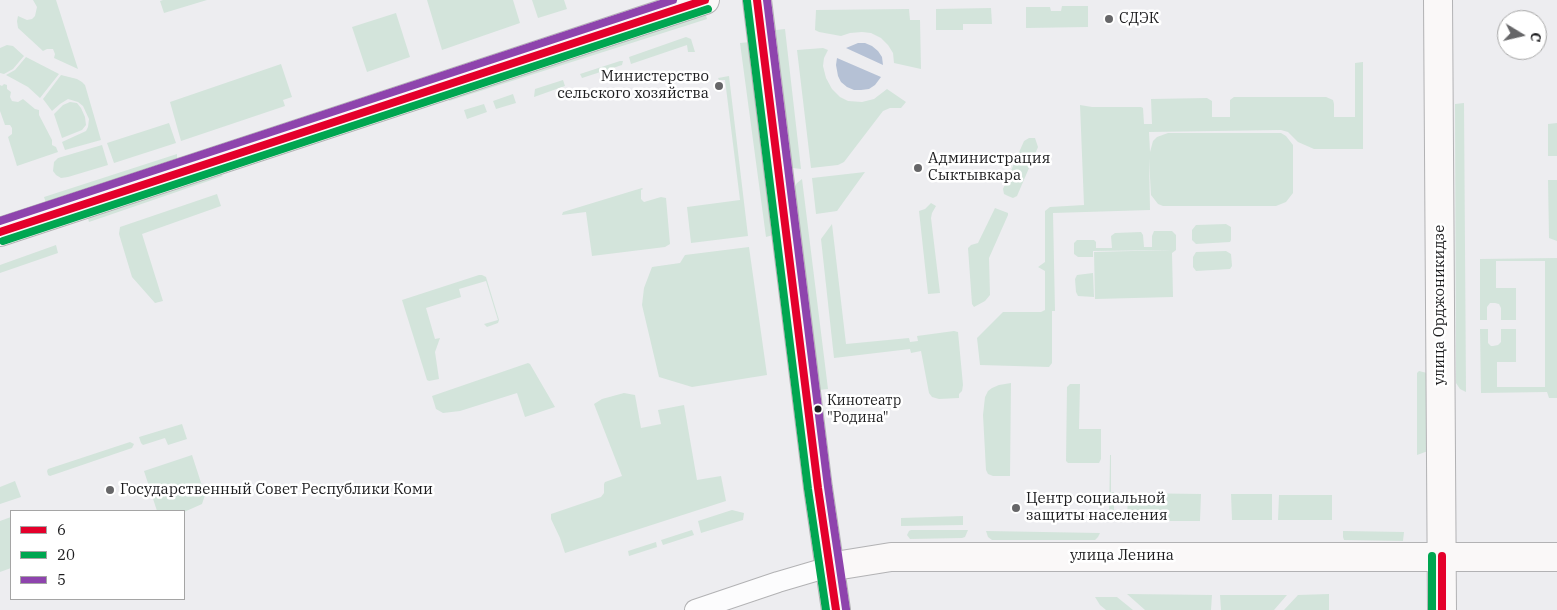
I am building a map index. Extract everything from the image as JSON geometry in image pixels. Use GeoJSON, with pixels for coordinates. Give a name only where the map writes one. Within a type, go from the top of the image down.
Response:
{"type":"FeatureCollection","features":[{"type":"Feature","properties":{"kind":"street"},"geometry":{"type":"LineString","coordinates":[[0,232],[706,0]]}},
{"type":"Feature","properties":{"kind":"street"},"geometry":{"type":"LineString","coordinates":[[757,0],[836,610]]}},
{"type":"Feature","properties":{"kind":"street","name":"улица Орджоникидзе"},"geometry":{"type":"LineString","coordinates":[[1438,0],[1442,610]]}},
{"type":"Feature","properties":{"kind":"street","name":"улица Ленина"},"geometry":{"type":"LineString","coordinates":[[696,610],[829,567],[891,557],[1557,557]]}},
{"type":"Feature","properties":{"kind":"shaded area"},"geometry":{"type":"Polygon","coordinates":[[[33,0],[56,0],[78,69],[54,58],[53,49],[43,51],[18,28],[18,16],[27,20],[35,16],[37,7],[33,0]]]}},
{"type":"Feature","properties":{"kind":"shaded area"},"geometry":{"type":"Polygon","coordinates":[[[207,0],[164,13],[160,1],[207,0]]]}},
{"type":"Feature","properties":{"kind":"shaded area"},"geometry":{"type":"Polygon","coordinates":[[[427,0],[513,0],[520,23],[442,50],[427,0]]]}},
{"type":"Feature","properties":{"kind":"shaded area"},"geometry":{"type":"Polygon","coordinates":[[[532,0],[564,0],[567,9],[538,18],[532,0]]]}},
{"type":"Feature","properties":{"kind":"shaded area"},"geometry":{"type":"Polygon","coordinates":[[[1062,6],[1088,6],[1088,27],[1026,28],[1026,7],[1050,7],[1051,11],[1061,11],[1062,6]]]}},
{"type":"Feature","properties":{"kind":"shaded area"},"geometry":{"type":"Polygon","coordinates":[[[991,8],[992,24],[963,24],[963,30],[936,30],[936,9],[991,8]]]}},
{"type":"Feature","properties":{"kind":"shaded area"},"geometry":{"type":"Polygon","coordinates":[[[909,9],[910,20],[920,20],[921,69],[894,63],[893,53],[888,45],[881,38],[871,33],[850,33],[841,36],[815,30],[816,10],[909,9]]]}},
{"type":"Feature","properties":{"kind":"shaded area"},"geometry":{"type":"Polygon","coordinates":[[[705,12],[707,19],[449,101],[449,98],[705,12]]]}},
{"type":"Feature","properties":{"kind":"shaded area"},"geometry":{"type":"Polygon","coordinates":[[[396,13],[410,57],[367,72],[352,27],[396,13]]]}},
{"type":"Feature","properties":{"kind":"shaded area"},"geometry":{"type":"Polygon","coordinates":[[[785,29],[801,169],[793,168],[792,165],[776,30],[785,29]]]}},
{"type":"Feature","properties":{"kind":"shaded area"},"geometry":{"type":"Polygon","coordinates":[[[686,37],[691,39],[695,52],[688,52],[687,45],[631,64],[629,57],[686,37]]]}},
{"type":"Feature","properties":{"kind":"shaded area"},"geometry":{"type":"Polygon","coordinates":[[[750,42],[773,235],[766,237],[740,43],[750,42]]]}},
{"type":"Feature","properties":{"kind":"shaded area"},"geometry":{"type":"Polygon","coordinates":[[[7,45],[13,46],[24,56],[13,69],[4,74],[0,73],[0,48],[7,45]]]}},
{"type":"Feature","properties":{"kind":"shaded area"},"geometry":{"type":"Polygon","coordinates":[[[823,48],[828,50],[823,66],[826,78],[832,89],[840,97],[848,101],[862,102],[874,99],[887,89],[906,102],[901,108],[890,108],[883,111],[844,162],[838,165],[811,168],[797,50],[823,48]]]}},
{"type":"Feature","properties":{"kind":"shaded area"},"geometry":{"type":"Polygon","coordinates":[[[26,57],[59,74],[40,98],[28,87],[6,75],[15,70],[26,57]]]}},
{"type":"Feature","properties":{"kind":"shaded area"},"geometry":{"type":"Polygon","coordinates":[[[623,61],[622,65],[582,78],[580,74],[623,61]]]}},
{"type":"Feature","properties":{"kind":"shaded area"},"geometry":{"type":"Polygon","coordinates":[[[1363,62],[1363,149],[1314,149],[1298,142],[1288,132],[1281,130],[1149,132],[1150,152],[1153,141],[1157,137],[1168,133],[1281,133],[1293,145],[1293,193],[1286,202],[1276,206],[1163,206],[1158,204],[1151,195],[1149,158],[1150,210],[1053,213],[1055,311],[1052,311],[1052,363],[1049,367],[980,365],[977,338],[1003,312],[1041,312],[1045,310],[1045,271],[1038,267],[1045,262],[1045,211],[1050,207],[1084,205],[1080,105],[1092,107],[1141,107],[1143,108],[1144,124],[1152,124],[1151,99],[1207,98],[1212,101],[1212,117],[1230,117],[1230,100],[1234,97],[1326,97],[1333,100],[1334,117],[1355,117],[1355,63],[1363,62]]]}},
{"type":"Feature","properties":{"kind":"shaded area"},"geometry":{"type":"Polygon","coordinates":[[[281,64],[292,97],[283,100],[285,106],[181,141],[170,102],[281,64]]]}},
{"type":"Feature","properties":{"kind":"shaded area"},"geometry":{"type":"Polygon","coordinates":[[[61,75],[77,79],[85,85],[101,140],[65,150],[62,142],[86,131],[89,119],[83,106],[78,102],[68,99],[52,111],[43,99],[61,75]]]}},
{"type":"Feature","properties":{"kind":"shaded area"},"geometry":{"type":"Polygon","coordinates":[[[729,76],[748,236],[691,243],[687,207],[740,200],[725,80],[719,80],[718,78],[729,76]]]}},
{"type":"Feature","properties":{"kind":"shaded area"},"geometry":{"type":"Polygon","coordinates":[[[563,80],[565,86],[534,97],[535,89],[563,80]]]}},
{"type":"Feature","properties":{"kind":"shaded area"},"geometry":{"type":"Polygon","coordinates":[[[0,85],[7,85],[7,89],[11,92],[10,97],[12,101],[18,102],[23,99],[39,110],[39,115],[52,140],[52,145],[56,147],[58,152],[17,166],[8,137],[12,134],[12,128],[10,125],[5,125],[0,111],[0,85]]]}},
{"type":"Feature","properties":{"kind":"shaded area"},"geometry":{"type":"Polygon","coordinates":[[[513,94],[516,103],[496,109],[493,101],[513,94]]]}},
{"type":"Feature","properties":{"kind":"shaded area"},"geometry":{"type":"Polygon","coordinates":[[[70,102],[77,103],[81,108],[86,125],[82,130],[62,138],[54,114],[63,105],[70,102]]]}},
{"type":"Feature","properties":{"kind":"shaded area"},"geometry":{"type":"Polygon","coordinates":[[[1464,103],[1466,392],[1460,389],[1456,383],[1455,104],[1464,103]]]}},
{"type":"Feature","properties":{"kind":"shaded area"},"geometry":{"type":"Polygon","coordinates":[[[484,104],[487,112],[467,119],[464,110],[484,104]]]}},
{"type":"Feature","properties":{"kind":"shaded area"},"geometry":{"type":"Polygon","coordinates":[[[169,123],[176,143],[114,163],[107,143],[169,123]]]}},
{"type":"Feature","properties":{"kind":"shaded area"},"geometry":{"type":"Polygon","coordinates":[[[1557,123],[1557,156],[1548,156],[1548,124],[1557,123]]]}},
{"type":"Feature","properties":{"kind":"shaded area"},"geometry":{"type":"Polygon","coordinates":[[[1029,138],[1035,138],[1038,147],[1017,196],[1013,198],[1004,194],[1003,189],[1024,141],[1029,138]]]}},
{"type":"Feature","properties":{"kind":"shaded area"},"geometry":{"type":"Polygon","coordinates":[[[102,145],[108,165],[61,178],[53,171],[54,162],[58,158],[102,145]]]}},
{"type":"Feature","properties":{"kind":"shaded area"},"geometry":{"type":"Polygon","coordinates":[[[177,154],[177,160],[46,203],[44,197],[177,154]]]}},
{"type":"Feature","properties":{"kind":"shaded area"},"geometry":{"type":"Polygon","coordinates":[[[218,172],[223,176],[89,222],[87,215],[218,172]]]}},
{"type":"Feature","properties":{"kind":"shaded area"},"geometry":{"type":"Polygon","coordinates":[[[865,172],[837,211],[816,214],[812,178],[865,172]]]}},
{"type":"Feature","properties":{"kind":"shaded area"},"geometry":{"type":"Polygon","coordinates":[[[802,179],[828,389],[819,390],[794,188],[802,179]]]}},
{"type":"Feature","properties":{"kind":"shaded area"},"geometry":{"type":"Polygon","coordinates":[[[1548,180],[1557,180],[1557,241],[1549,238],[1548,180]]]}},
{"type":"Feature","properties":{"kind":"shaded area"},"geometry":{"type":"Polygon","coordinates":[[[642,188],[641,199],[644,202],[661,197],[666,198],[670,244],[665,247],[592,256],[586,212],[562,215],[563,212],[642,188]]]}},
{"type":"Feature","properties":{"kind":"shaded area"},"geometry":{"type":"Polygon","coordinates":[[[217,194],[221,206],[142,234],[163,301],[155,303],[132,277],[119,234],[120,227],[217,194]]]}},
{"type":"Feature","properties":{"kind":"shaded area"},"geometry":{"type":"Polygon","coordinates":[[[931,203],[936,206],[931,218],[940,293],[928,294],[919,211],[925,209],[931,203]]]}},
{"type":"Feature","properties":{"kind":"shaded area"},"geometry":{"type":"Polygon","coordinates":[[[995,208],[1008,213],[1008,215],[989,258],[990,295],[985,301],[974,307],[972,304],[968,248],[978,243],[995,208]]]}},
{"type":"Feature","properties":{"kind":"shaded area"},"geometry":{"type":"Polygon","coordinates":[[[832,224],[846,344],[909,338],[910,342],[918,341],[917,336],[958,332],[963,385],[959,398],[939,399],[932,397],[929,393],[921,351],[911,353],[910,349],[834,358],[821,239],[832,224]]]}},
{"type":"Feature","properties":{"kind":"shaded area"},"geometry":{"type":"Polygon","coordinates":[[[1226,224],[1231,227],[1230,242],[1196,244],[1192,240],[1192,230],[1196,225],[1226,224]]]}},
{"type":"Feature","properties":{"kind":"shaded area"},"geometry":{"type":"Polygon","coordinates":[[[1154,231],[1172,231],[1176,235],[1176,250],[1172,253],[1173,297],[1095,299],[1094,252],[1172,250],[1093,251],[1093,257],[1078,257],[1074,254],[1074,243],[1077,240],[1094,240],[1096,248],[1112,248],[1111,236],[1115,233],[1141,232],[1144,247],[1152,247],[1154,231]]]}},
{"type":"Feature","properties":{"kind":"shaded area"},"geometry":{"type":"Polygon","coordinates":[[[56,245],[58,253],[0,273],[0,265],[56,245]]]}},
{"type":"Feature","properties":{"kind":"shaded area"},"geometry":{"type":"Polygon","coordinates":[[[749,247],[767,375],[692,387],[659,377],[642,305],[644,288],[652,267],[680,263],[685,255],[749,247]]]}},
{"type":"Feature","properties":{"kind":"shaded area"},"geometry":{"type":"Polygon","coordinates":[[[1226,251],[1231,254],[1232,266],[1230,269],[1196,271],[1193,267],[1193,257],[1196,252],[1226,251]]]}},
{"type":"Feature","properties":{"kind":"shaded area"},"geometry":{"type":"Polygon","coordinates":[[[1557,258],[1557,398],[1549,398],[1547,392],[1481,393],[1480,329],[1488,329],[1488,343],[1493,346],[1501,342],[1501,329],[1516,329],[1516,362],[1497,362],[1497,387],[1545,387],[1545,261],[1496,261],[1496,288],[1516,288],[1516,320],[1501,320],[1499,304],[1490,303],[1487,307],[1487,320],[1480,320],[1480,259],[1557,258]]]}},
{"type":"Feature","properties":{"kind":"shaded area"},"geometry":{"type":"Polygon","coordinates":[[[1093,273],[1094,297],[1078,296],[1075,279],[1077,275],[1093,273]]]}},
{"type":"Feature","properties":{"kind":"shaded area"},"geometry":{"type":"Polygon","coordinates":[[[479,275],[486,277],[499,320],[498,323],[487,327],[484,324],[498,320],[486,281],[459,289],[461,297],[426,308],[435,339],[440,338],[435,352],[439,379],[429,381],[427,380],[402,300],[479,275]]]}},
{"type":"Feature","properties":{"kind":"shaded area"},"geometry":{"type":"Polygon","coordinates":[[[528,363],[555,407],[525,417],[517,393],[460,411],[443,413],[436,409],[432,396],[528,363]]]}},
{"type":"Feature","properties":{"kind":"shaded area"},"geometry":{"type":"Polygon","coordinates":[[[1419,371],[1427,373],[1428,451],[1417,455],[1417,373],[1419,371]]]}},
{"type":"Feature","properties":{"kind":"shaded area"},"geometry":{"type":"Polygon","coordinates":[[[1011,383],[1010,476],[993,476],[988,474],[986,470],[983,415],[985,397],[992,388],[1011,383]]]}},
{"type":"Feature","properties":{"kind":"shaded area"},"geometry":{"type":"Polygon","coordinates":[[[1070,384],[1080,384],[1079,429],[1101,429],[1101,459],[1099,463],[1068,463],[1066,461],[1067,387],[1070,384]]]}},
{"type":"Feature","properties":{"kind":"shaded area"},"geometry":{"type":"Polygon","coordinates":[[[624,393],[635,395],[641,428],[661,424],[658,410],[684,405],[697,480],[721,476],[726,501],[565,553],[551,519],[551,514],[601,497],[604,493],[605,482],[622,476],[594,404],[602,399],[624,393]]]}},
{"type":"Feature","properties":{"kind":"shaded area"},"geometry":{"type":"Polygon","coordinates":[[[182,424],[187,439],[168,445],[165,438],[143,445],[141,443],[139,437],[182,424]]]}},
{"type":"Feature","properties":{"kind":"shaded area"},"geometry":{"type":"Polygon","coordinates":[[[130,442],[134,444],[132,448],[50,476],[48,475],[48,469],[130,442]]]}},
{"type":"Feature","properties":{"kind":"shaded area"},"geometry":{"type":"Polygon","coordinates":[[[192,455],[205,495],[202,504],[185,512],[185,510],[157,510],[144,471],[192,455]]]}},
{"type":"Feature","properties":{"kind":"shaded area"},"geometry":{"type":"Polygon","coordinates":[[[1110,455],[1111,492],[1114,492],[1113,521],[1109,519],[1110,455]]]}},
{"type":"Feature","properties":{"kind":"shaded area"},"geometry":{"type":"Polygon","coordinates":[[[15,481],[21,497],[0,504],[0,487],[15,481]]]}},
{"type":"Feature","properties":{"kind":"shaded area"},"geometry":{"type":"Polygon","coordinates":[[[1128,493],[1201,494],[1200,521],[1127,521],[1128,493]]]}},
{"type":"Feature","properties":{"kind":"shaded area"},"geometry":{"type":"Polygon","coordinates":[[[1231,494],[1272,494],[1272,520],[1232,520],[1231,494]]]}},
{"type":"Feature","properties":{"kind":"shaded area"},"geometry":{"type":"Polygon","coordinates":[[[1279,495],[1332,495],[1332,520],[1278,520],[1279,495]]]}},
{"type":"Feature","properties":{"kind":"shaded area"},"geometry":{"type":"Polygon","coordinates":[[[732,510],[744,513],[743,520],[701,533],[698,521],[732,510]]]}},
{"type":"Feature","properties":{"kind":"shaded area"},"geometry":{"type":"Polygon","coordinates":[[[963,516],[963,525],[901,526],[901,518],[963,516]]]}},
{"type":"Feature","properties":{"kind":"shaded area"},"geometry":{"type":"Polygon","coordinates":[[[10,517],[10,568],[0,572],[0,521],[10,517]]]}},
{"type":"Feature","properties":{"kind":"shaded area"},"geometry":{"type":"Polygon","coordinates":[[[692,530],[694,535],[663,545],[661,540],[692,530]]]}},
{"type":"Feature","properties":{"kind":"shaded area"},"geometry":{"type":"Polygon","coordinates":[[[911,530],[968,530],[965,537],[962,538],[910,539],[907,535],[911,530]]]}},
{"type":"Feature","properties":{"kind":"shaded area"},"geometry":{"type":"Polygon","coordinates":[[[986,531],[1100,533],[1095,540],[992,540],[988,537],[986,531]]]}},
{"type":"Feature","properties":{"kind":"shaded area"},"geometry":{"type":"Polygon","coordinates":[[[1343,531],[1404,532],[1403,541],[1344,540],[1343,531]]]}},
{"type":"Feature","properties":{"kind":"shaded area"},"geometry":{"type":"Polygon","coordinates":[[[656,542],[657,547],[629,556],[628,551],[656,542]]]}},
{"type":"Feature","properties":{"kind":"shaded area"},"geometry":{"type":"Polygon","coordinates":[[[1127,594],[1212,595],[1211,610],[1145,610],[1127,594]]]}},
{"type":"Feature","properties":{"kind":"shaded area"},"geometry":{"type":"Polygon","coordinates":[[[1329,594],[1329,610],[1284,610],[1298,595],[1329,594]]]}},
{"type":"Feature","properties":{"kind":"shaded area"},"geometry":{"type":"Polygon","coordinates":[[[1220,595],[1287,595],[1274,610],[1221,610],[1220,595]]]}},
{"type":"Feature","properties":{"kind":"shaded area"},"geometry":{"type":"Polygon","coordinates":[[[1095,597],[1117,597],[1133,610],[1106,610],[1095,597]]]}},
{"type":"Feature","properties":{"kind":"water"},"geometry":{"type":"Polygon","coordinates":[[[858,43],[865,43],[878,51],[882,57],[883,65],[846,48],[858,43]]]}},
{"type":"Feature","properties":{"kind":"water"},"geometry":{"type":"Polygon","coordinates":[[[837,58],[881,77],[869,89],[854,90],[847,87],[838,76],[837,58]]]}},
{"type":"Feature","properties":{"kind":"transit line","name":"5"},"geometry":{"type":"LineString","coordinates":[[0,221],[673,0]]}},
{"type":"Feature","properties":{"kind":"transit line","name":"6"},"geometry":{"type":"LineString","coordinates":[[0,232],[705,0]]}},
{"type":"Feature","properties":{"kind":"transit line","name":"6"},"geometry":{"type":"LineString","coordinates":[[757,0],[818,488],[836,610]]}},
{"type":"Feature","properties":{"kind":"transit line","name":"5"},"geometry":{"type":"LineString","coordinates":[[767,0],[828,487],[846,609]]}},
{"type":"Feature","properties":{"kind":"transit line","name":"20"},"geometry":{"type":"LineString","coordinates":[[747,1],[808,489],[826,610]]}},
{"type":"Feature","properties":{"kind":"transit line","name":"20"},"geometry":{"type":"LineString","coordinates":[[3,241],[708,9]]}},
{"type":"Feature","properties":{"kind":"transit line","name":"20"},"geometry":{"type":"LineString","coordinates":[[1432,556],[1432,610]]}},
{"type":"Feature","properties":{"kind":"transit line","name":"6"},"geometry":{"type":"LineString","coordinates":[[1442,556],[1442,610]]}},
{"type":"Feature","properties":{"kind":"place","name":"СДЭК"},"geometry":{"type":"Point","coordinates":[1109,19]}},
{"type":"Feature","properties":{"kind":"place","name":"Министерство сельского хозяйства"},"geometry":{"type":"Point","coordinates":[719,86]}},
{"type":"Feature","properties":{"kind":"place","name":"Администрация Сыктывкара"},"geometry":{"type":"Point","coordinates":[918,168]}},
{"type":"Feature","properties":{"kind":"place","name":"Кинотеатр \"Родина\""},"geometry":{"type":"Point","coordinates":[818,409]}},
{"type":"Feature","properties":{"kind":"place","name":"Государственный Совет Республики Коми"},"geometry":{"type":"Point","coordinates":[110,490]}},
{"type":"Feature","properties":{"kind":"place","name":"Центр социальной защиты населения"},"geometry":{"type":"Point","coordinates":[1016,508]}}]}
